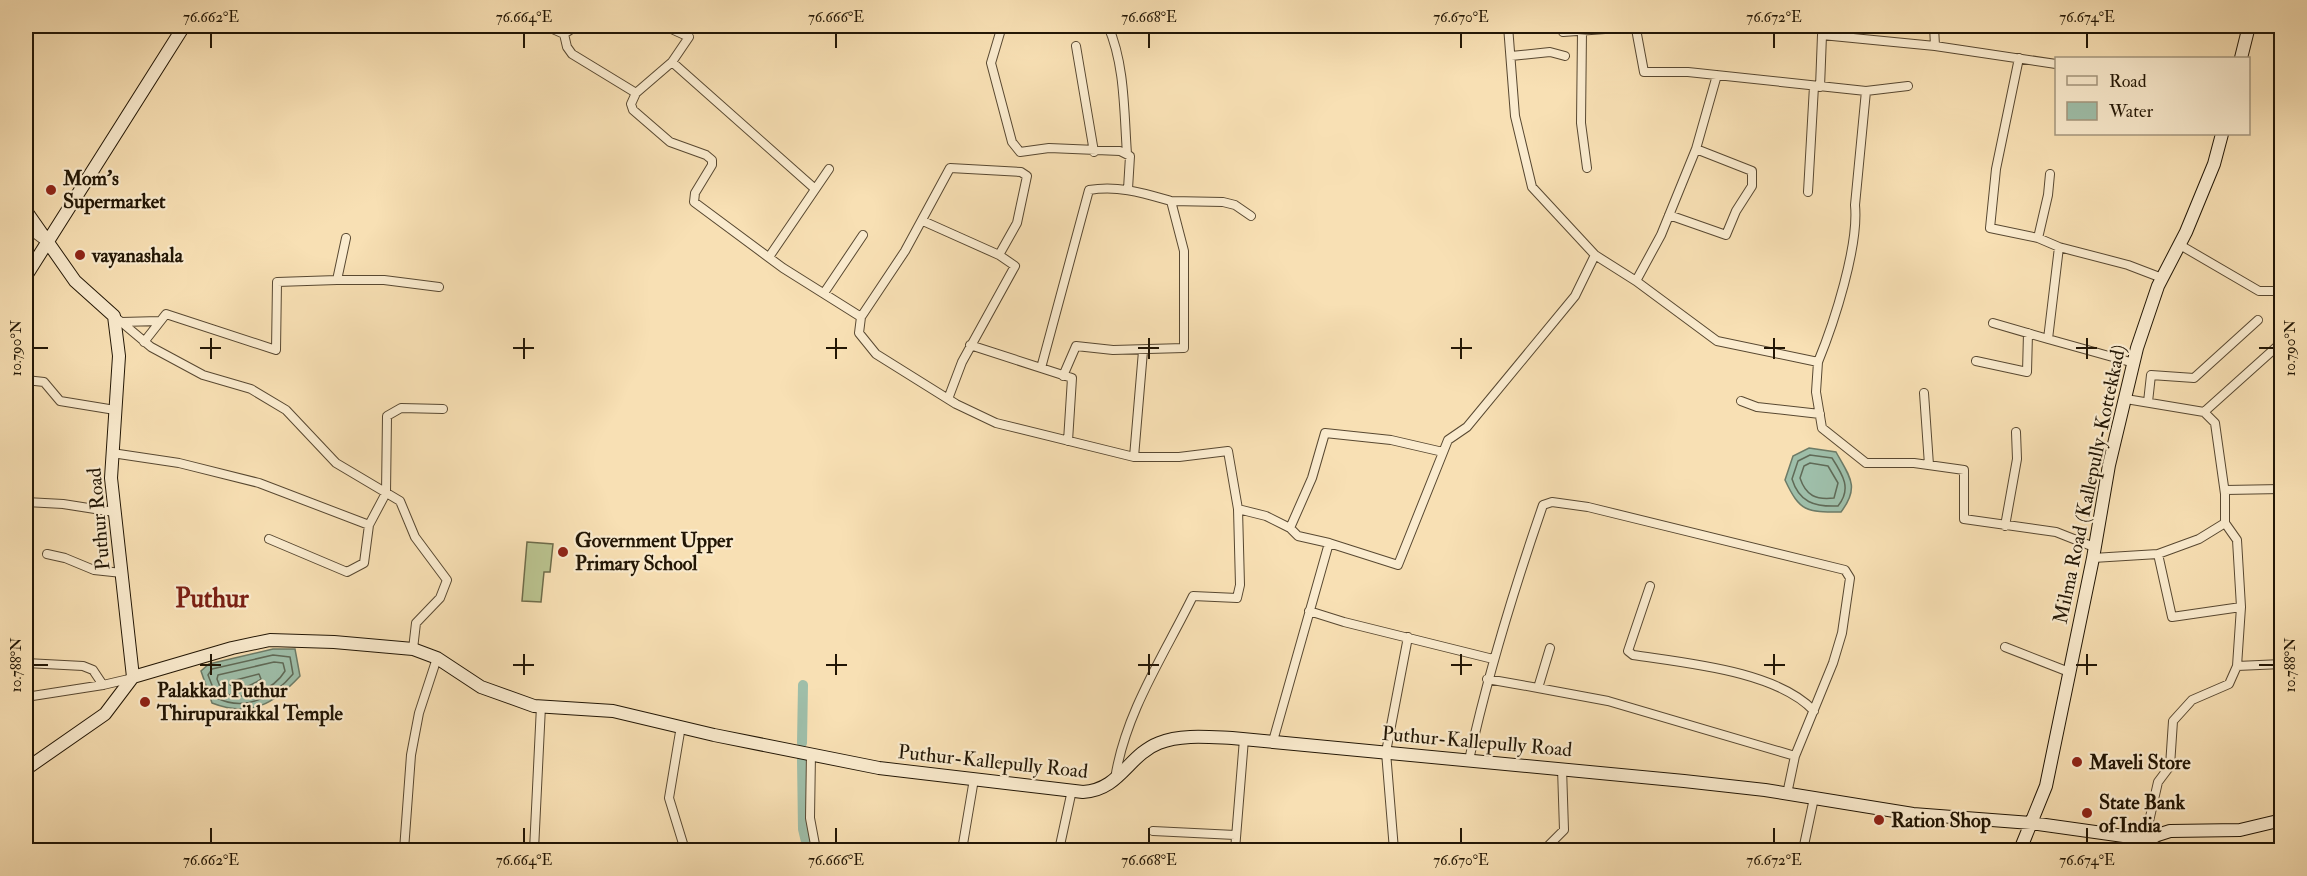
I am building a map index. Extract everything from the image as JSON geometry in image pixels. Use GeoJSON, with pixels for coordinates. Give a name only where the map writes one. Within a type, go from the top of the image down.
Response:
{"type":"FeatureCollection","features":[{"type":"Feature","properties":{"kind":"main road"},"geometry":{"type":"LineString","coordinates":[[26,276],[184,26]]}},
{"type":"Feature","properties":{"kind":"main road"},"geometry":{"type":"LineString","coordinates":[[2241,57],[2248,26]]}},
{"type":"Feature","properties":{"kind":"main road","name":"Milma Road (Kallepully-Kottekkad)"},"geometry":{"type":"LineString","coordinates":[[2020,850],[2046,786],[2094,553],[2109,465],[2134,363],[2162,278],[2180,244],[2214,164],[2222,135]]}},
{"type":"Feature","properties":{"kind":"main road"},"geometry":{"type":"LineString","coordinates":[[26,211],[75,281],[117,319]]}},
{"type":"Feature","properties":{"kind":"main road","name":"Puthur Road"},"geometry":{"type":"LineString","coordinates":[[117,319],[119,356],[111,478],[133,677]]}},
{"type":"Feature","properties":{"kind":"main road","name":"Puthur-Kallepully Road"},"geometry":{"type":"LineString","coordinates":[[133,677],[232,648],[270,640],[324,641],[413,649],[437,658],[481,687],[509,699],[541,706],[613,711],[879,768],[1072,790],[1098,791],[1157,743],[1176,738],[1244,739],[1562,768],[1787,794],[1913,814],[2031,823],[2145,839]]}},
{"type":"Feature","properties":{"kind":"main road"},"geometry":{"type":"LineString","coordinates":[[26,770],[105,714],[133,677]]}},
{"type":"Feature","properties":{"kind":"main road"},"geometry":{"type":"LineString","coordinates":[[2145,839],[2170,831],[2240,830],[2282,820]]}},
{"type":"Feature","properties":{"kind":"street"},"geometry":{"type":"LineString","coordinates":[[546,26],[564,34]]}},
{"type":"Feature","properties":{"kind":"street"},"geometry":{"type":"LineString","coordinates":[[564,34],[576,26]]}},
{"type":"Feature","properties":{"kind":"street"},"geometry":{"type":"LineString","coordinates":[[665,26],[689,37],[672,62],[636,93],[631,104],[633,110],[670,142],[706,155],[712,160],[712,165],[695,193],[694,202],[769,257],[861,317]]}},
{"type":"Feature","properties":{"kind":"street"},"geometry":{"type":"LineString","coordinates":[[1002,26],[991,63],[1012,142],[1020,152],[1049,148],[1094,152],[1120,151],[1127,154]]}},
{"type":"Feature","properties":{"kind":"street"},"geometry":{"type":"LineString","coordinates":[[1108,26],[1113,35],[1122,86],[1127,154],[1130,156],[1128,189]]}},
{"type":"Feature","properties":{"kind":"street"},"geometry":{"type":"LineString","coordinates":[[1508,26],[1515,116],[1532,187],[1595,255],[1636,281],[1717,341],[1818,362]]}},
{"type":"Feature","properties":{"kind":"street"},"geometry":{"type":"LineString","coordinates":[[1934,26],[1935,45]]}},
{"type":"Feature","properties":{"kind":"street"},"geometry":{"type":"LineString","coordinates":[[1563,32],[1606,27],[1636,29],[1644,72],[1717,75],[1866,91],[1908,86]]}},
{"type":"Feature","properties":{"kind":"street"},"geometry":{"type":"LineString","coordinates":[[1582,31],[1581,123],[1587,168]]}},
{"type":"Feature","properties":{"kind":"street"},"geometry":{"type":"LineString","coordinates":[[564,34],[567,47],[572,54],[636,93]]}},
{"type":"Feature","properties":{"kind":"street"},"geometry":{"type":"LineString","coordinates":[[1808,192],[1822,35],[1935,45],[2055,64]]}},
{"type":"Feature","properties":{"kind":"street"},"geometry":{"type":"LineString","coordinates":[[1076,45],[1094,152]]}},
{"type":"Feature","properties":{"kind":"street"},"geometry":{"type":"LineString","coordinates":[[1511,56],[1550,52],[1565,56]]}},
{"type":"Feature","properties":{"kind":"street"},"geometry":{"type":"LineString","coordinates":[[2019,58],[1996,170],[1990,228],[2038,238],[2060,247],[2128,265],[2162,278]]}},
{"type":"Feature","properties":{"kind":"street"},"geometry":{"type":"LineString","coordinates":[[672,62],[814,188]]}},
{"type":"Feature","properties":{"kind":"street"},"geometry":{"type":"LineString","coordinates":[[1636,281],[1670,215],[1696,149],[1717,75]]}},
{"type":"Feature","properties":{"kind":"street"},"geometry":{"type":"LineString","coordinates":[[1866,91],[1855,205],[1856,223],[1833,325],[1818,362],[1816,392],[1822,428],[1866,463],[1929,465],[1964,470],[1964,519],[2056,532],[2094,553],[2158,554],[2199,539],[2225,523]]}},
{"type":"Feature","properties":{"kind":"street"},"geometry":{"type":"LineString","coordinates":[[1670,215],[1726,235],[1736,211],[1752,186],[1752,171],[1696,149]]}},
{"type":"Feature","properties":{"kind":"street"},"geometry":{"type":"LineString","coordinates":[[999,255],[1017,223],[1027,176],[1021,171],[950,168],[923,221],[861,317],[859,333],[876,354],[948,399],[996,423],[1134,457],[1179,457],[1228,451],[1238,509],[1240,585],[1237,598],[1193,596],[1143,693],[1118,759],[1115,779]]}},
{"type":"Feature","properties":{"kind":"street"},"geometry":{"type":"LineString","coordinates":[[769,257],[829,169]]}},
{"type":"Feature","properties":{"kind":"street"},"geometry":{"type":"LineString","coordinates":[[2038,238],[2049,195],[2050,174]]}},
{"type":"Feature","properties":{"kind":"street"},"geometry":{"type":"LineString","coordinates":[[1041,368],[1089,190],[1128,189],[1171,201],[1223,202],[1235,205],[1251,216]]}},
{"type":"Feature","properties":{"kind":"street"},"geometry":{"type":"LineString","coordinates":[[1063,376],[1076,346],[1143,351],[1184,348],[1184,251],[1171,201]]}},
{"type":"Feature","properties":{"kind":"street"},"geometry":{"type":"LineString","coordinates":[[923,221],[999,255],[1015,266],[970,345],[948,399]]}},
{"type":"Feature","properties":{"kind":"street"},"geometry":{"type":"LineString","coordinates":[[26,227],[46,241]]}},
{"type":"Feature","properties":{"kind":"street"},"geometry":{"type":"LineString","coordinates":[[824,293],[863,235]]}},
{"type":"Feature","properties":{"kind":"street"},"geometry":{"type":"LineString","coordinates":[[337,280],[346,238]]}},
{"type":"Feature","properties":{"kind":"street"},"geometry":{"type":"LineString","coordinates":[[2180,244],[2259,291],[2282,291]]}},
{"type":"Feature","properties":{"kind":"street"},"geometry":{"type":"LineString","coordinates":[[2048,339],[2060,247]]}},
{"type":"Feature","properties":{"kind":"street"},"geometry":{"type":"LineString","coordinates":[[1238,509],[1266,516],[1290,528],[1298,536],[1398,564],[1448,440],[1467,427],[1575,296],[1595,255]]}},
{"type":"Feature","properties":{"kind":"street"},"geometry":{"type":"LineString","coordinates":[[144,342],[166,314],[276,350],[277,282],[384,280],[439,287]]}},
{"type":"Feature","properties":{"kind":"street"},"geometry":{"type":"LineString","coordinates":[[117,319],[160,321]]}},
{"type":"Feature","properties":{"kind":"street"},"geometry":{"type":"LineString","coordinates":[[117,319],[144,342],[202,375],[251,389],[286,410],[336,463],[400,501],[415,537],[447,580],[440,598],[416,623],[413,649]]}},
{"type":"Feature","properties":{"kind":"street"},"geometry":{"type":"LineString","coordinates":[[2148,402],[2151,375],[2194,378],[2258,320]]}},
{"type":"Feature","properties":{"kind":"street"},"geometry":{"type":"LineString","coordinates":[[1993,323],[2134,363]]}},
{"type":"Feature","properties":{"kind":"street"},"geometry":{"type":"LineString","coordinates":[[1976,361],[2027,372],[2028,333]]}},
{"type":"Feature","properties":{"kind":"street"},"geometry":{"type":"LineString","coordinates":[[2204,412],[2282,342]]}},
{"type":"Feature","properties":{"kind":"street"},"geometry":{"type":"LineString","coordinates":[[970,345],[1072,378],[1068,441]]}},
{"type":"Feature","properties":{"kind":"street"},"geometry":{"type":"LineString","coordinates":[[1134,457],[1143,351]]}},
{"type":"Feature","properties":{"kind":"street"},"geometry":{"type":"LineString","coordinates":[[26,380],[44,382],[60,401],[115,410]]}},
{"type":"Feature","properties":{"kind":"street"},"geometry":{"type":"LineString","coordinates":[[1924,393],[1929,465]]}},
{"type":"Feature","properties":{"kind":"street"},"geometry":{"type":"LineString","coordinates":[[2126,399],[2204,412],[2215,423],[2225,490],[2225,523],[2237,540],[2241,607],[2237,666],[2229,684],[2192,700],[2173,721],[2170,766],[2158,782],[2145,839],[2165,850]]}},
{"type":"Feature","properties":{"kind":"street"},"geometry":{"type":"LineString","coordinates":[[1741,401],[1757,407],[1820,414]]}},
{"type":"Feature","properties":{"kind":"street"},"geometry":{"type":"LineString","coordinates":[[269,539],[347,572],[364,563],[369,525],[386,493],[387,416],[392,411],[401,408],[443,410]]}},
{"type":"Feature","properties":{"kind":"street"},"geometry":{"type":"LineString","coordinates":[[1290,528],[1312,478],[1325,432],[1391,440],[1443,452]]}},
{"type":"Feature","properties":{"kind":"street"},"geometry":{"type":"LineString","coordinates":[[2005,526],[2017,459],[2016,432]]}},
{"type":"Feature","properties":{"kind":"street"},"geometry":{"type":"LineString","coordinates":[[112,453],[179,463],[259,483],[369,525]]}},
{"type":"Feature","properties":{"kind":"street"},"geometry":{"type":"LineString","coordinates":[[2225,490],[2282,489]]}},
{"type":"Feature","properties":{"kind":"street"},"geometry":{"type":"LineString","coordinates":[[26,502],[63,504],[114,512]]}},
{"type":"Feature","properties":{"kind":"street"},"geometry":{"type":"LineString","coordinates":[[1469,760],[1493,659],[1543,505],[1552,502],[1588,507],[1845,570],[1850,578],[1842,633],[1825,686],[1795,756],[1787,794]]}},
{"type":"Feature","properties":{"kind":"street"},"geometry":{"type":"LineString","coordinates":[[1273,741],[1329,543]]}},
{"type":"Feature","properties":{"kind":"street"},"geometry":{"type":"LineString","coordinates":[[47,554],[65,558],[94,570],[122,573]]}},
{"type":"Feature","properties":{"kind":"street"},"geometry":{"type":"LineString","coordinates":[[2158,554],[2172,617],[2241,607]]}},
{"type":"Feature","properties":{"kind":"street"},"geometry":{"type":"LineString","coordinates":[[1650,586],[1627,646],[1628,651],[1633,655],[1718,669],[1766,683],[1804,700],[1814,711]]}},
{"type":"Feature","properties":{"kind":"street"},"geometry":{"type":"LineString","coordinates":[[1309,611],[1344,622],[1493,659]]}},
{"type":"Feature","properties":{"kind":"street"},"geometry":{"type":"LineString","coordinates":[[1394,850],[1386,752],[1408,637]]}},
{"type":"Feature","properties":{"kind":"street"},"geometry":{"type":"LineString","coordinates":[[2005,647],[2068,672]]}},
{"type":"Feature","properties":{"kind":"street"},"geometry":{"type":"LineString","coordinates":[[1538,687],[1550,648]]}},
{"type":"Feature","properties":{"kind":"street"},"geometry":{"type":"LineString","coordinates":[[404,850],[411,755],[419,713],[437,658]]}},
{"type":"Feature","properties":{"kind":"street"},"geometry":{"type":"LineString","coordinates":[[26,663],[83,666],[93,670],[103,685]]}},
{"type":"Feature","properties":{"kind":"street"},"geometry":{"type":"LineString","coordinates":[[2237,666],[2282,664]]}},
{"type":"Feature","properties":{"kind":"street"},"geometry":{"type":"LineString","coordinates":[[26,697],[103,685],[133,677]]}},
{"type":"Feature","properties":{"kind":"street"},"geometry":{"type":"LineString","coordinates":[[1487,680],[1538,687],[1608,701],[1795,756]]}},
{"type":"Feature","properties":{"kind":"street"},"geometry":{"type":"LineString","coordinates":[[534,850],[541,706]]}},
{"type":"Feature","properties":{"kind":"street"},"geometry":{"type":"LineString","coordinates":[[681,726],[669,798],[685,850]]}},
{"type":"Feature","properties":{"kind":"street"},"geometry":{"type":"LineString","coordinates":[[1235,850],[1244,739]]}},
{"type":"Feature","properties":{"kind":"street"},"geometry":{"type":"LineString","coordinates":[[811,753],[810,818],[816,850]]}},
{"type":"Feature","properties":{"kind":"street"},"geometry":{"type":"LineString","coordinates":[[1544,850],[1564,830],[1562,768]]}},
{"type":"Feature","properties":{"kind":"street"},"geometry":{"type":"LineString","coordinates":[[962,850],[974,778]]}},
{"type":"Feature","properties":{"kind":"street"},"geometry":{"type":"LineString","coordinates":[[1059,850],[1072,790]]}},
{"type":"Feature","properties":{"kind":"street"},"geometry":{"type":"LineString","coordinates":[[1803,850],[1814,798]]}},
{"type":"Feature","properties":{"kind":"street"},"geometry":{"type":"LineString","coordinates":[[1154,831],[1235,835]]}},
{"type":"Feature","properties":{"kind":"green space"},"geometry":{"type":"Polygon","coordinates":[[[527,542],[553,544],[550,572],[544,572],[541,602],[522,601],[527,542]]]}},
{"type":"Feature","properties":{"kind":"water"},"geometry":{"type":"Polygon","coordinates":[[[1809,448],[1836,452],[1849,475],[1850,496],[1841,512],[1820,512],[1805,508],[1790,491],[1785,480],[1793,456],[1809,448]]]}},
{"type":"Feature","properties":{"kind":"water"},"geometry":{"type":"Polygon","coordinates":[[[273,649],[295,649],[300,676],[281,694],[260,706],[250,708],[238,709],[212,703],[201,671],[209,664],[273,649]]]}},
{"type":"Feature","properties":{"kind":"waterway"},"geometry":{"type":"LineString","coordinates":[[802,743],[803,685]]}},
{"type":"Feature","properties":{"kind":"waterway"},"geometry":{"type":"LineString","coordinates":[[802,760],[803,829],[808,850]]}},
{"type":"Feature","properties":{"kind":"place","name":"Mom's Supermarket"},"geometry":{"type":"Point","coordinates":[51,190]}},
{"type":"Feature","properties":{"kind":"place","name":"vayanashala"},"geometry":{"type":"Point","coordinates":[80,255]}},
{"type":"Feature","properties":{"kind":"place","name":"Government Upper Primary School"},"geometry":{"type":"Point","coordinates":[563,552]}},
{"type":"Feature","properties":{"kind":"place","name":"Palakkad Puthur Thirupuraikkal Temple"},"geometry":{"type":"Point","coordinates":[145,702]}},
{"type":"Feature","properties":{"kind":"place","name":"Maveli Store"},"geometry":{"type":"Point","coordinates":[2077,762]}},
{"type":"Feature","properties":{"kind":"place","name":"State Bank of India"},"geometry":{"type":"Point","coordinates":[2087,813]}},
{"type":"Feature","properties":{"kind":"place","name":"Ration Shop"},"geometry":{"type":"Point","coordinates":[1879,820]}},
{"type":"Feature","properties":{"kind":"district","name":"Puthur"},"geometry":{"type":"Point","coordinates":[212,598]}}]}
